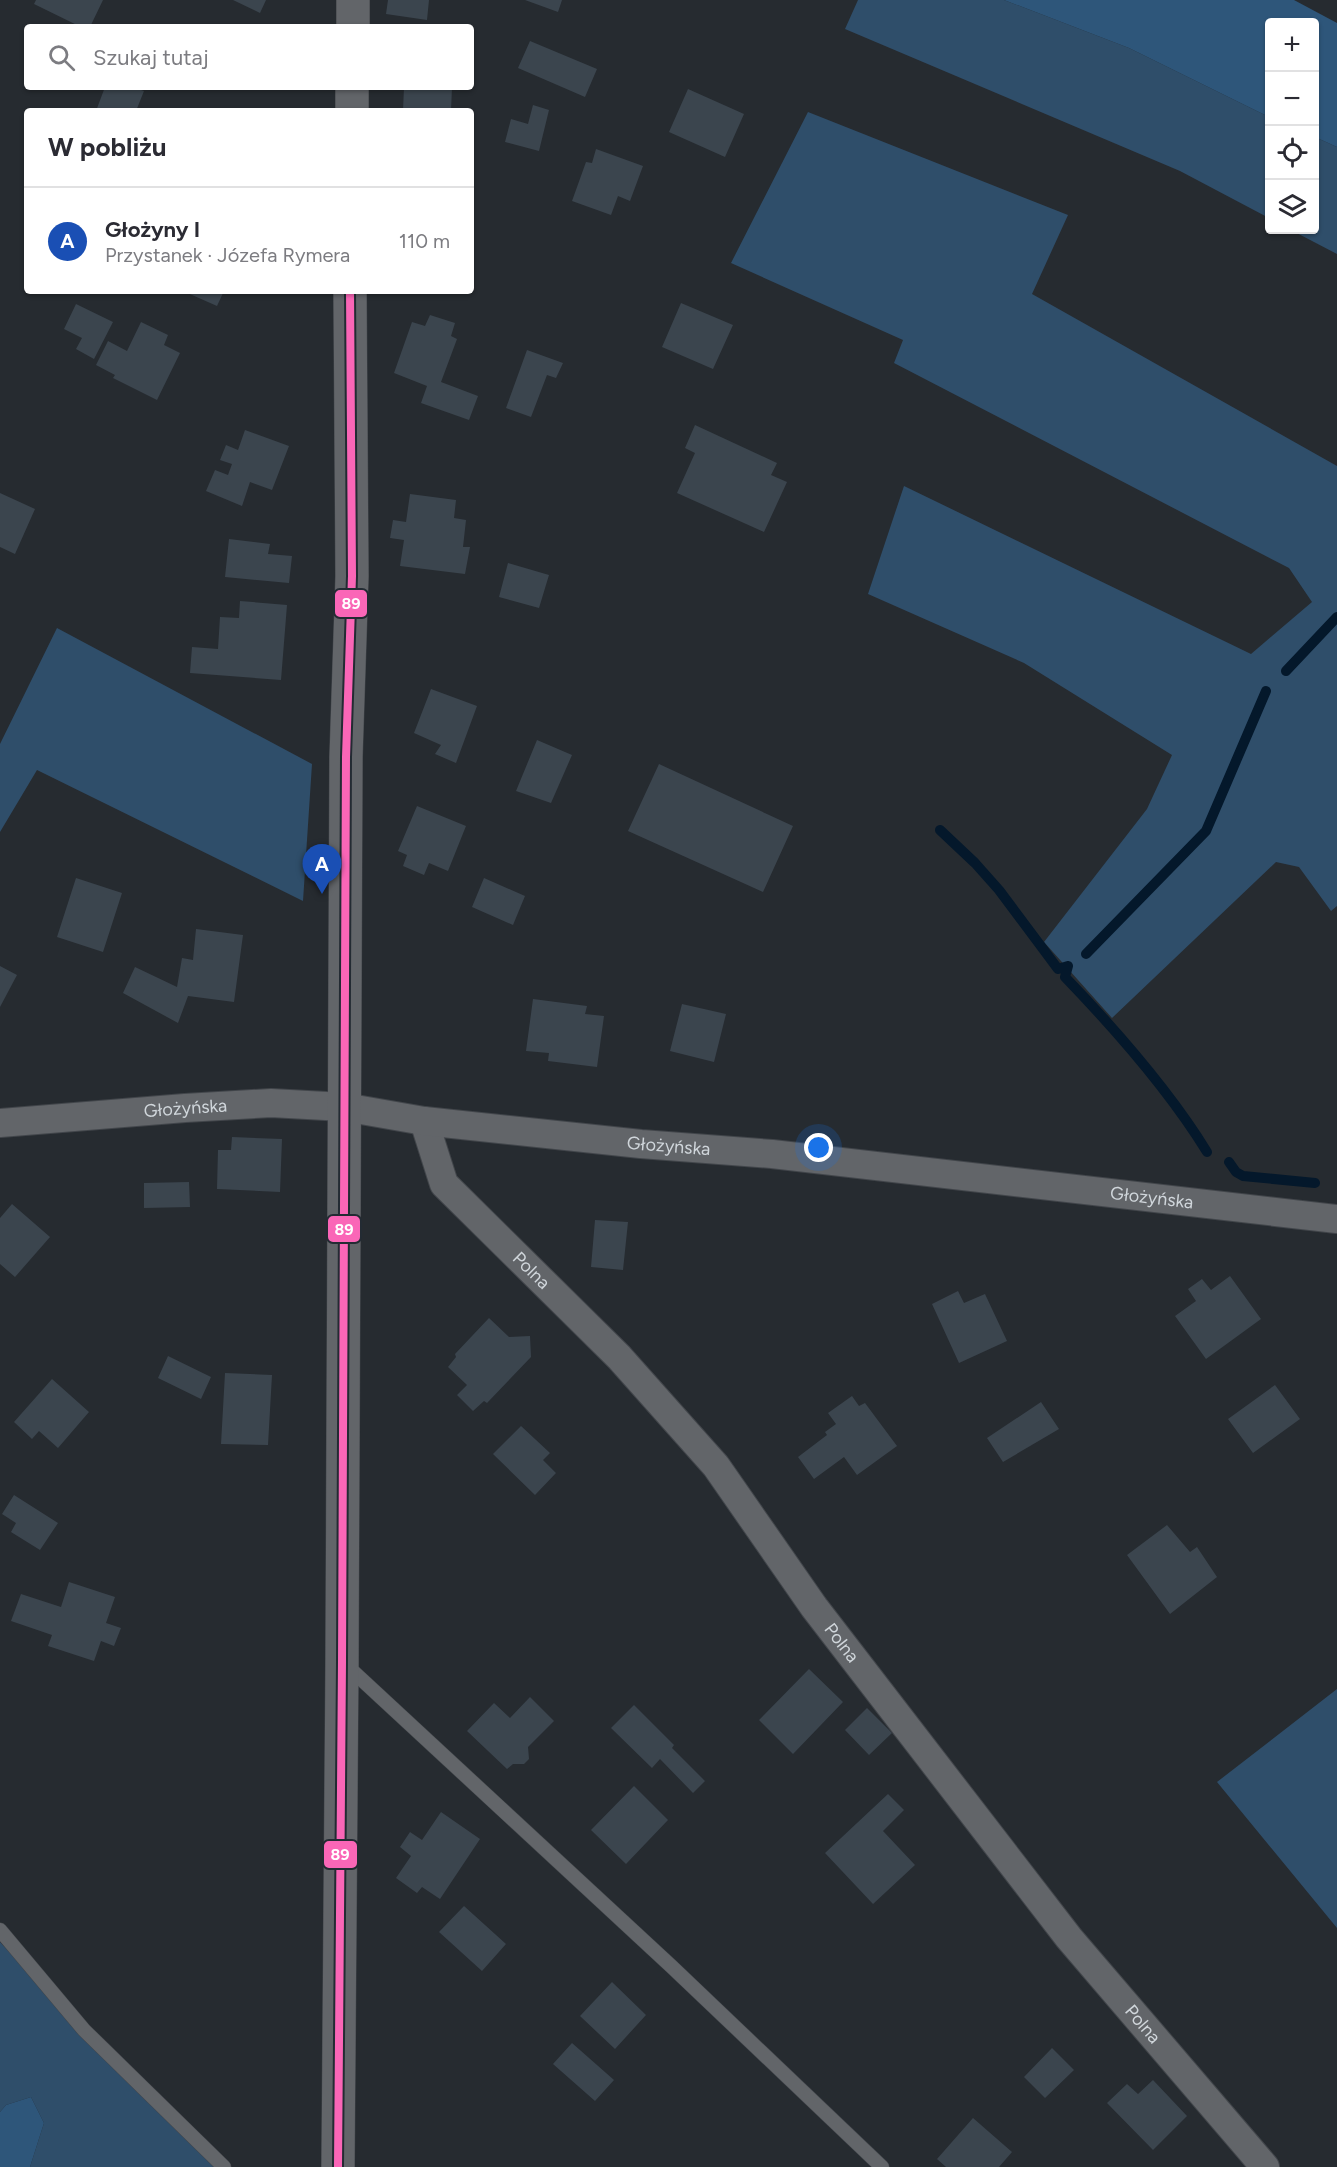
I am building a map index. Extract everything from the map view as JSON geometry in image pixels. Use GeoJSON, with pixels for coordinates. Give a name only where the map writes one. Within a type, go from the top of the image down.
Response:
{"type":"FeatureCollection","features":[{"type":"Feature","properties":{"kind":"street"},"geometry":{"type":"LineString","coordinates":[[352,24],[353,0]]}},
{"type":"Feature","properties":{"kind":"street"},"geometry":{"type":"LineString","coordinates":[[352,90],[352,108]]}},
{"type":"Feature","properties":{"kind":"street"},"geometry":{"type":"LineString","coordinates":[[338,2167],[346,757],[352,576],[350,294]]}},
{"type":"Feature","properties":{"kind":"street","name":"Głożyńska"},"geometry":{"type":"LineString","coordinates":[[0,1123],[271,1103],[344,1107],[424,1121],[641,1144],[772,1154],[1337,1219]]}},
{"type":"Feature","properties":{"kind":"street","name":"Polna"},"geometry":{"type":"LineString","coordinates":[[424,1121],[444,1184],[620,1357],[716,1466],[814,1607],[1069,1938],[1265,2167]]}},
{"type":"Feature","properties":{"kind":"lane"},"geometry":{"type":"LineString","coordinates":[[342,1662],[671,1966],[882,2167]]}},
{"type":"Feature","properties":{"kind":"lane"},"geometry":{"type":"LineString","coordinates":[[0,1930],[84,2030],[225,2167]]}},
{"type":"Feature","properties":{"kind":"shaded area"},"geometry":{"type":"Polygon","coordinates":[[[858,0],[1004,0],[1129,48],[1265,115],[1265,216],[1180,171],[845,29],[858,0]]]}},
{"type":"Feature","properties":{"kind":"shaded area"},"geometry":{"type":"Polygon","coordinates":[[[1004,0],[1294,0],[1337,23],[1337,147],[1319,139],[1319,18],[1265,18],[1265,115],[1129,48],[1004,0]]]}},
{"type":"Feature","properties":{"kind":"shaded area"},"geometry":{"type":"Polygon","coordinates":[[[808,112],[1068,215],[1032,294],[1337,466],[1337,906],[1331,911],[1299,867],[1276,862],[1112,1018],[1044,942],[1147,809],[1172,755],[1024,663],[868,594],[904,486],[1251,654],[1312,602],[1289,568],[894,363],[903,340],[731,263],[808,112]]]}},
{"type":"Feature","properties":{"kind":"shaded area"},"geometry":{"type":"Polygon","coordinates":[[[1319,139],[1337,147],[1337,254],[1299,234],[1319,234],[1319,139]]]}},
{"type":"Feature","properties":{"kind":"shaded area"},"geometry":{"type":"Polygon","coordinates":[[[57,628],[312,764],[303,901],[37,770],[0,832],[0,744],[57,628]]]}},
{"type":"Feature","properties":{"kind":"shaded area"},"geometry":{"type":"Polygon","coordinates":[[[1337,1689],[1337,1928],[1217,1782],[1337,1689]]]}},
{"type":"Feature","properties":{"kind":"shaded area"},"geometry":{"type":"Polygon","coordinates":[[[0,1942],[216,2167],[30,2167],[44,2123],[31,2097],[6,2105],[0,2112],[0,1942]]]}},
{"type":"Feature","properties":{"kind":"shaded area"},"geometry":{"type":"Polygon","coordinates":[[[31,2097],[44,2123],[30,2167],[0,2167],[0,2112],[6,2105],[31,2097]]]}},
{"type":"Feature","properties":{"kind":"building"},"geometry":{"type":"Polygon","coordinates":[[[36,0],[103,0],[91,24],[75,24],[34,4],[36,0]]]}},
{"type":"Feature","properties":{"kind":"building"},"geometry":{"type":"Polygon","coordinates":[[[233,0],[266,0],[260,13],[233,0]]]}},
{"type":"Feature","properties":{"kind":"building"},"geometry":{"type":"Polygon","coordinates":[[[388,0],[429,0],[427,20],[386,14],[388,0]]]}},
{"type":"Feature","properties":{"kind":"building"},"geometry":{"type":"Polygon","coordinates":[[[525,0],[562,0],[558,12],[525,0]]]}},
{"type":"Feature","properties":{"kind":"building"},"geometry":{"type":"Polygon","coordinates":[[[530,41],[597,69],[585,97],[518,68],[530,41]]]}},
{"type":"Feature","properties":{"kind":"building"},"geometry":{"type":"Polygon","coordinates":[[[688,89],[744,114],[725,157],[669,132],[688,89]]]}},
{"type":"Feature","properties":{"kind":"building"},"geometry":{"type":"Polygon","coordinates":[[[104,90],[144,91],[137,108],[97,108],[104,90]]]}},
{"type":"Feature","properties":{"kind":"building"},"geometry":{"type":"Polygon","coordinates":[[[404,90],[452,90],[451,108],[403,108],[404,90]]]}},
{"type":"Feature","properties":{"kind":"building"},"geometry":{"type":"Polygon","coordinates":[[[533,105],[549,110],[539,151],[505,142],[511,119],[528,124],[533,105]]]}},
{"type":"Feature","properties":{"kind":"building"},"geometry":{"type":"Polygon","coordinates":[[[596,149],[643,166],[630,201],[618,196],[611,215],[572,201],[586,162],[592,163],[596,149]]]}},
{"type":"Feature","properties":{"kind":"building"},"geometry":{"type":"Polygon","coordinates":[[[190,294],[223,294],[217,306],[190,294]]]}},
{"type":"Feature","properties":{"kind":"building"},"geometry":{"type":"Polygon","coordinates":[[[681,303],[733,325],[713,369],[662,347],[681,303]]]}},
{"type":"Feature","properties":{"kind":"building"},"geometry":{"type":"Polygon","coordinates":[[[76,304],[113,322],[94,359],[76,349],[82,338],[64,329],[76,304]]]}},
{"type":"Feature","properties":{"kind":"building"},"geometry":{"type":"Polygon","coordinates":[[[430,315],[455,323],[451,336],[457,339],[441,382],[478,396],[469,420],[421,403],[427,386],[394,373],[412,322],[425,326],[430,315]]]}},
{"type":"Feature","properties":{"kind":"building"},"geometry":{"type":"Polygon","coordinates":[[[141,322],[168,335],[164,345],[180,353],[157,400],[113,378],[115,375],[96,365],[108,341],[127,351],[141,322]]]}},
{"type":"Feature","properties":{"kind":"building"},"geometry":{"type":"Polygon","coordinates":[[[527,350],[563,363],[556,378],[547,375],[531,417],[506,408],[527,350]]]}},
{"type":"Feature","properties":{"kind":"building"},"geometry":{"type":"Polygon","coordinates":[[[695,425],[777,463],[771,475],[787,482],[764,532],[677,493],[695,453],[685,448],[695,425]]]}},
{"type":"Feature","properties":{"kind":"building"},"geometry":{"type":"Polygon","coordinates":[[[245,430],[289,446],[272,490],[250,482],[242,506],[206,491],[215,470],[228,475],[232,464],[220,460],[226,445],[238,450],[245,430]]]}},
{"type":"Feature","properties":{"kind":"building"},"geometry":{"type":"Polygon","coordinates":[[[0,493],[35,509],[15,554],[0,547],[0,493]]]}},
{"type":"Feature","properties":{"kind":"building"},"geometry":{"type":"Polygon","coordinates":[[[410,494],[456,500],[454,518],[466,520],[463,547],[470,547],[465,574],[400,566],[404,540],[390,538],[393,520],[406,522],[410,494]]]}},
{"type":"Feature","properties":{"kind":"building"},"geometry":{"type":"Polygon","coordinates":[[[229,539],[270,544],[268,554],[292,556],[289,583],[225,577],[229,539]]]}},
{"type":"Feature","properties":{"kind":"building"},"geometry":{"type":"Polygon","coordinates":[[[508,563],[549,575],[539,608],[499,597],[508,563]]]}},
{"type":"Feature","properties":{"kind":"building"},"geometry":{"type":"Polygon","coordinates":[[[240,601],[287,605],[281,680],[190,673],[192,647],[218,649],[220,617],[239,618],[240,601]]]}},
{"type":"Feature","properties":{"kind":"building"},"geometry":{"type":"Polygon","coordinates":[[[431,689],[477,706],[456,763],[435,754],[441,745],[414,733],[431,689]]]}},
{"type":"Feature","properties":{"kind":"building"},"geometry":{"type":"Polygon","coordinates":[[[537,740],[572,755],[551,803],[516,791],[537,740]]]}},
{"type":"Feature","properties":{"kind":"building"},"geometry":{"type":"Polygon","coordinates":[[[659,764],[793,826],[763,892],[628,831],[659,764]]]}},
{"type":"Feature","properties":{"kind":"building"},"geometry":{"type":"Polygon","coordinates":[[[417,806],[466,826],[448,871],[429,863],[424,875],[403,866],[407,855],[398,851],[417,806]]]}},
{"type":"Feature","properties":{"kind":"building"},"geometry":{"type":"Polygon","coordinates":[[[76,878],[122,893],[103,952],[57,937],[76,878]]]}},
{"type":"Feature","properties":{"kind":"building"},"geometry":{"type":"Polygon","coordinates":[[[484,878],[525,896],[513,925],[472,907],[484,878]]]}},
{"type":"Feature","properties":{"kind":"building"},"geometry":{"type":"Polygon","coordinates":[[[196,929],[243,935],[234,1002],[188,996],[178,1023],[123,993],[135,967],[177,987],[182,958],[193,960],[196,929]]]}},
{"type":"Feature","properties":{"kind":"building"},"geometry":{"type":"Polygon","coordinates":[[[0,966],[17,975],[0,1007],[0,966]]]}},
{"type":"Feature","properties":{"kind":"building"},"geometry":{"type":"Polygon","coordinates":[[[533,999],[587,1006],[585,1014],[604,1016],[597,1067],[548,1061],[549,1053],[526,1051],[533,999]]]}},
{"type":"Feature","properties":{"kind":"building"},"geometry":{"type":"Polygon","coordinates":[[[682,1004],[726,1014],[714,1062],[670,1051],[682,1004]]]}},
{"type":"Feature","properties":{"kind":"building"},"geometry":{"type":"Polygon","coordinates":[[[232,1137],[282,1139],[280,1192],[217,1189],[218,1150],[231,1150],[232,1137]]]}},
{"type":"Feature","properties":{"kind":"building"},"geometry":{"type":"Polygon","coordinates":[[[189,1182],[190,1207],[144,1208],[144,1183],[189,1182]]]}},
{"type":"Feature","properties":{"kind":"building"},"geometry":{"type":"Polygon","coordinates":[[[12,1204],[50,1237],[15,1277],[0,1264],[0,1218],[12,1204]]]}},
{"type":"Feature","properties":{"kind":"building"},"geometry":{"type":"Polygon","coordinates":[[[595,1220],[628,1222],[623,1270],[591,1267],[595,1220]]]}},
{"type":"Feature","properties":{"kind":"building"},"geometry":{"type":"Polygon","coordinates":[[[1230,1276],[1261,1319],[1206,1359],[1175,1316],[1196,1301],[1188,1289],[1202,1279],[1211,1290],[1230,1276]]]}},
{"type":"Feature","properties":{"kind":"building"},"geometry":{"type":"Polygon","coordinates":[[[958,1291],[964,1303],[985,1294],[1007,1341],[959,1363],[932,1304],[958,1291]]]}},
{"type":"Feature","properties":{"kind":"building"},"geometry":{"type":"Polygon","coordinates":[[[489,1318],[509,1337],[530,1336],[531,1357],[487,1403],[484,1401],[473,1411],[457,1395],[467,1385],[448,1367],[456,1357],[455,1354],[489,1318]]]}},
{"type":"Feature","properties":{"kind":"building"},"geometry":{"type":"Polygon","coordinates":[[[168,1356],[211,1377],[201,1399],[158,1378],[168,1356]]]}},
{"type":"Feature","properties":{"kind":"building"},"geometry":{"type":"Polygon","coordinates":[[[225,1373],[272,1375],[268,1445],[221,1444],[225,1373]]]}},
{"type":"Feature","properties":{"kind":"building"},"geometry":{"type":"Polygon","coordinates":[[[52,1379],[89,1412],[58,1448],[39,1431],[32,1439],[14,1422],[52,1379]]]}},
{"type":"Feature","properties":{"kind":"building"},"geometry":{"type":"Polygon","coordinates":[[[1275,1385],[1300,1419],[1253,1453],[1228,1419],[1275,1385]]]}},
{"type":"Feature","properties":{"kind":"building"},"geometry":{"type":"Polygon","coordinates":[[[852,1396],[859,1406],[865,1403],[897,1446],[857,1475],[844,1457],[814,1479],[798,1457],[827,1435],[825,1432],[836,1424],[828,1413],[852,1396]]]}},
{"type":"Feature","properties":{"kind":"building"},"geometry":{"type":"Polygon","coordinates":[[[1041,1402],[1059,1429],[1003,1462],[987,1438],[1041,1402]]]}},
{"type":"Feature","properties":{"kind":"building"},"geometry":{"type":"Polygon","coordinates":[[[521,1426],[550,1453],[543,1460],[556,1473],[535,1495],[493,1454],[521,1426]]]}},
{"type":"Feature","properties":{"kind":"building"},"geometry":{"type":"Polygon","coordinates":[[[14,1495],[58,1523],[40,1550],[11,1532],[16,1523],[2,1514],[14,1495]]]}},
{"type":"Feature","properties":{"kind":"building"},"geometry":{"type":"Polygon","coordinates":[[[1167,1525],[1190,1552],[1197,1547],[1217,1577],[1170,1614],[1127,1555],[1167,1525]]]}},
{"type":"Feature","properties":{"kind":"building"},"geometry":{"type":"Polygon","coordinates":[[[69,1582],[115,1597],[106,1623],[121,1628],[114,1646],[101,1641],[94,1661],[48,1646],[52,1635],[11,1621],[21,1594],[61,1607],[69,1582]]]}},
{"type":"Feature","properties":{"kind":"building"},"geometry":{"type":"Polygon","coordinates":[[[809,1669],[843,1702],[793,1754],[759,1720],[809,1669]]]}},
{"type":"Feature","properties":{"kind":"building"},"geometry":{"type":"Polygon","coordinates":[[[530,1697],[554,1721],[528,1747],[529,1759],[524,1764],[513,1764],[507,1769],[467,1731],[494,1703],[510,1718],[530,1697]]]}},
{"type":"Feature","properties":{"kind":"building"},"geometry":{"type":"Polygon","coordinates":[[[634,1705],[674,1745],[672,1748],[705,1781],[693,1793],[660,1759],[652,1768],[611,1728],[634,1705]]]}},
{"type":"Feature","properties":{"kind":"building"},"geometry":{"type":"Polygon","coordinates":[[[867,1708],[892,1733],[869,1755],[845,1730],[867,1708]]]}},
{"type":"Feature","properties":{"kind":"building"},"geometry":{"type":"Polygon","coordinates":[[[634,1786],[668,1820],[626,1864],[591,1830],[634,1786]]]}},
{"type":"Feature","properties":{"kind":"building"},"geometry":{"type":"Polygon","coordinates":[[[888,1794],[904,1810],[883,1831],[915,1865],[873,1904],[825,1853],[888,1794]]]}},
{"type":"Feature","properties":{"kind":"building"},"geometry":{"type":"Polygon","coordinates":[[[441,1812],[480,1839],[440,1899],[422,1887],[417,1893],[396,1878],[411,1856],[400,1847],[410,1832],[422,1840],[441,1812]]]}},
{"type":"Feature","properties":{"kind":"building"},"geometry":{"type":"Polygon","coordinates":[[[464,1906],[506,1944],[482,1971],[439,1932],[464,1906]]]}},
{"type":"Feature","properties":{"kind":"building"},"geometry":{"type":"Polygon","coordinates":[[[612,1982],[646,2015],[615,2049],[580,2016],[612,1982]]]}},
{"type":"Feature","properties":{"kind":"building"},"geometry":{"type":"Polygon","coordinates":[[[572,2043],[614,2080],[595,2101],[553,2064],[572,2043]]]}},
{"type":"Feature","properties":{"kind":"building"},"geometry":{"type":"Polygon","coordinates":[[[1052,2048],[1074,2070],[1045,2098],[1024,2077],[1052,2048]]]}},
{"type":"Feature","properties":{"kind":"building"},"geometry":{"type":"Polygon","coordinates":[[[1153,2080],[1187,2116],[1153,2150],[1107,2103],[1127,2084],[1138,2094],[1153,2080]]]}},
{"type":"Feature","properties":{"kind":"building"},"geometry":{"type":"Polygon","coordinates":[[[973,2118],[1012,2152],[999,2167],[946,2167],[937,2159],[973,2118]]]}},
{"type":"Feature","properties":{"kind":"waterway"},"geometry":{"type":"LineString","coordinates":[[1286,671],[1337,617]]}},
{"type":"Feature","properties":{"kind":"waterway"},"geometry":{"type":"LineString","coordinates":[[1086,954],[1206,831],[1266,691]]}},
{"type":"Feature","properties":{"kind":"waterway"},"geometry":{"type":"LineString","coordinates":[[940,830],[975,863],[999,890],[1058,969],[1068,966]]}},
{"type":"Feature","properties":{"kind":"waterway"},"geometry":{"type":"LineString","coordinates":[[1068,966],[1065,977],[1141,1061],[1176,1106],[1207,1152]]}},
{"type":"Feature","properties":{"kind":"waterway"},"geometry":{"type":"LineString","coordinates":[[1229,1162],[1236,1172],[1243,1176],[1315,1183]]}},
{"type":"Feature","properties":{"kind":"transit line","name":"89"},"geometry":{"type":"LineString","coordinates":[[338,2167],[346,757],[352,576],[350,294]]}},
{"type":"Feature","properties":{"kind":"place","name":"Głożyny I"},"geometry":{"type":"Point","coordinates":[322,894]}}]}
